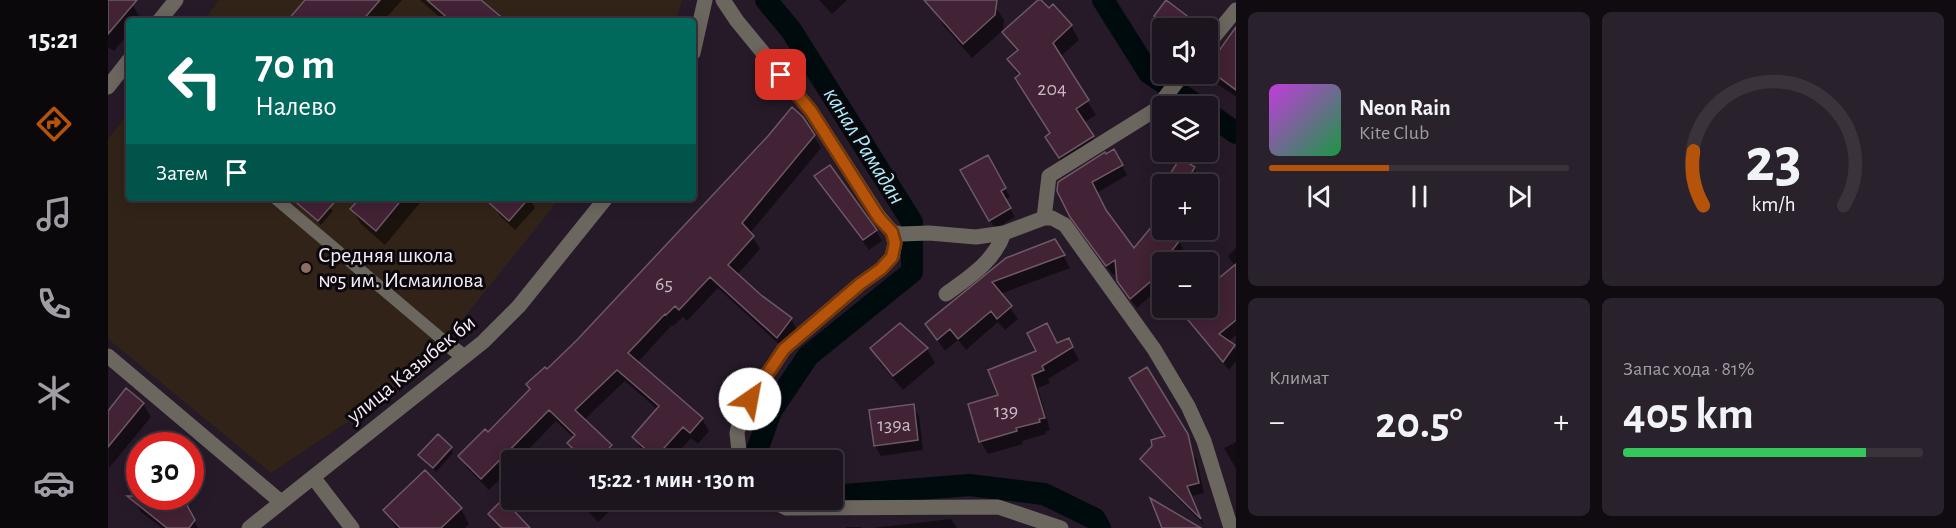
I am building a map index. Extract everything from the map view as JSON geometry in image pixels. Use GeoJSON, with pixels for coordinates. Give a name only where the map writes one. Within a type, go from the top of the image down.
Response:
{"type":"FeatureCollection","features":[{"type":"Feature","properties":{"kind":"street"},"geometry":{"type":"LineString","coordinates":[[161,18],[176,0]]}},
{"type":"Feature","properties":{"kind":"street"},"geometry":{"type":"LineString","coordinates":[[696,40],[705,0]]}},
{"type":"Feature","properties":{"kind":"street"},"geometry":{"type":"LineString","coordinates":[[723,0],[736,21],[811,111],[879,218],[896,233],[976,237],[1004,233],[1044,218],[1052,218],[1065,225],[1154,349],[1188,406],[1204,441],[1231,528]]}},
{"type":"Feature","properties":{"kind":"street"},"geometry":{"type":"LineString","coordinates":[[1218,32],[1236,10]]}},
{"type":"Feature","properties":{"kind":"street"},"geometry":{"type":"LineString","coordinates":[[108,87],[126,64]]}},
{"type":"Feature","properties":{"kind":"street"},"geometry":{"type":"LineString","coordinates":[[1044,218],[1049,176],[1155,110],[1175,84]]}},
{"type":"Feature","properties":{"kind":"street","name":"улица Казыбек би"},"geometry":{"type":"LineString","coordinates":[[249,528],[483,342],[519,306],[604,201]]}},
{"type":"Feature","properties":{"kind":"street"},"geometry":{"type":"LineString","coordinates":[[739,450],[737,433],[742,412],[784,349],[881,269],[892,257],[896,233]]}},
{"type":"Feature","properties":{"kind":"street"},"geometry":{"type":"LineString","coordinates":[[946,294],[986,264],[1001,242],[1004,233]]}},
{"type":"Feature","properties":{"kind":"street"},"geometry":{"type":"LineString","coordinates":[[450,346],[464,357]]}},
{"type":"Feature","properties":{"kind":"street"},"geometry":{"type":"LineString","coordinates":[[108,356],[281,501]]}},
{"type":"Feature","properties":{"kind":"street"},"geometry":{"type":"LineString","coordinates":[[313,477],[352,528]]}},
{"type":"Feature","properties":{"kind":"street"},"geometry":{"type":"LineString","coordinates":[[843,508],[998,507],[1058,525],[1061,528]]}},
{"type":"Feature","properties":{"kind":"lane"},"geometry":{"type":"LineString","coordinates":[[279,201],[450,346]]}},
{"type":"Feature","properties":{"kind":"shaded area"},"geometry":{"type":"Polygon","coordinates":[[[219,0],[682,0],[677,18],[205,18],[219,0]]]}},
{"type":"Feature","properties":{"kind":"shaded area","name":"Средняя школа №5 им. Исмаилова"},"geometry":{"type":"Polygon","coordinates":[[[126,117],[126,201],[558,201],[418,375],[271,473],[108,339],[108,139],[126,117]]]}},
{"type":"Feature","properties":{"kind":"building"},"geometry":{"type":"Polygon","coordinates":[[[108,0],[137,0],[108,34],[108,0]]]}},
{"type":"Feature","properties":{"kind":"building"},"geometry":{"type":"Polygon","coordinates":[[[305,0],[380,0],[365,18],[290,18],[305,0]]]}},
{"type":"Feature","properties":{"kind":"building"},"geometry":{"type":"Polygon","coordinates":[[[427,0],[481,0],[502,18],[448,18],[427,0]]]}},
{"type":"Feature","properties":{"kind":"building"},"geometry":{"type":"Polygon","coordinates":[[[924,0],[997,0],[995,15],[963,44],[924,0]]]}},
{"type":"Feature","properties":{"kind":"building"},"geometry":{"type":"Polygon","coordinates":[[[1038,0],[1049,8],[1053,4],[1072,25],[1053,43],[1089,100],[1076,109],[1094,136],[1059,158],[1045,137],[1050,133],[1015,78],[1020,74],[1007,59],[1018,50],[1002,32],[1038,0]]]}},
{"type":"Feature","properties":{"kind":"building"},"geometry":{"type":"Polygon","coordinates":[[[1166,0],[1190,18],[1157,18],[1154,16],[1166,0]]]}},
{"type":"Feature","properties":{"kind":"building"},"geometry":{"type":"Polygon","coordinates":[[[1236,27],[1236,90],[1218,76],[1218,52],[1236,27]]]}},
{"type":"Feature","properties":{"kind":"building"},"geometry":{"type":"Polygon","coordinates":[[[792,107],[803,117],[815,135],[742,223],[754,236],[728,265],[761,295],[792,318],[777,338],[710,277],[679,310],[675,306],[665,314],[628,353],[703,418],[690,433],[683,427],[662,450],[646,450],[632,437],[659,406],[617,370],[575,410],[612,445],[607,450],[574,450],[567,443],[575,435],[549,410],[510,450],[501,450],[501,459],[481,479],[458,456],[485,429],[488,432],[530,389],[526,384],[545,367],[547,369],[577,340],[768,136],[792,107]]]}},
{"type":"Feature","properties":{"kind":"building"},"geometry":{"type":"Polygon","coordinates":[[[1114,149],[1123,165],[1092,182],[1106,210],[1134,248],[1152,226],[1152,240],[1180,240],[1171,252],[1152,252],[1152,280],[1130,299],[1117,281],[1115,260],[1106,266],[1070,217],[1057,191],[1058,182],[1105,152],[1106,154],[1114,149]]]}},
{"type":"Feature","properties":{"kind":"building"},"geometry":{"type":"Polygon","coordinates":[[[988,155],[1006,188],[1001,191],[1011,208],[989,221],[960,170],[988,155]]]}},
{"type":"Feature","properties":{"kind":"building"},"geometry":{"type":"Polygon","coordinates":[[[1178,162],[1187,162],[1195,167],[1191,174],[1170,174],[1178,162]]]}},
{"type":"Feature","properties":{"kind":"building"},"geometry":{"type":"Polygon","coordinates":[[[830,165],[877,230],[863,240],[814,176],[830,165]]]}},
{"type":"Feature","properties":{"kind":"building"},"geometry":{"type":"Polygon","coordinates":[[[295,201],[335,201],[318,221],[295,201]]]}},
{"type":"Feature","properties":{"kind":"building"},"geometry":{"type":"Polygon","coordinates":[[[357,201],[401,201],[376,231],[350,209],[357,201]]]}},
{"type":"Feature","properties":{"kind":"building"},"geometry":{"type":"Polygon","coordinates":[[[487,201],[526,201],[509,221],[487,201]]]}},
{"type":"Feature","properties":{"kind":"building"},"geometry":{"type":"Polygon","coordinates":[[[1055,239],[1065,255],[992,282],[1012,306],[997,319],[991,311],[958,339],[950,329],[937,340],[925,324],[1006,258],[1055,239]]]}},
{"type":"Feature","properties":{"kind":"building"},"geometry":{"type":"Polygon","coordinates":[[[1236,264],[1236,320],[1219,334],[1235,345],[1223,362],[1186,318],[1218,318],[1218,279],[1236,264]]]}},
{"type":"Feature","properties":{"kind":"building"},"geometry":{"type":"Polygon","coordinates":[[[900,323],[928,348],[893,376],[870,348],[900,323]]]}},
{"type":"Feature","properties":{"kind":"building"},"geometry":{"type":"Polygon","coordinates":[[[1047,323],[1057,343],[1069,338],[1073,347],[1042,366],[1044,370],[1032,375],[1045,418],[1039,419],[1040,422],[1016,428],[1017,431],[979,442],[968,404],[998,395],[988,370],[1036,351],[1027,333],[1047,323]]]}},
{"type":"Feature","properties":{"kind":"building"},"geometry":{"type":"Polygon","coordinates":[[[1147,367],[1188,434],[1199,483],[1187,486],[1201,519],[1140,459],[1152,446],[1151,440],[1165,436],[1129,378],[1147,367]]]}},
{"type":"Feature","properties":{"kind":"building"},"geometry":{"type":"Polygon","coordinates":[[[126,388],[144,403],[108,447],[108,411],[126,388]]]}},
{"type":"Feature","properties":{"kind":"building"},"geometry":{"type":"Polygon","coordinates":[[[914,404],[918,440],[874,446],[869,410],[914,404]]]}},
{"type":"Feature","properties":{"kind":"building"},"geometry":{"type":"Polygon","coordinates":[[[438,434],[452,447],[433,468],[418,455],[438,434]]]}},
{"type":"Feature","properties":{"kind":"building"},"geometry":{"type":"Polygon","coordinates":[[[425,470],[462,508],[441,528],[400,528],[383,510],[425,470]]]}},
{"type":"Feature","properties":{"kind":"building"},"geometry":{"type":"Polygon","coordinates":[[[1150,498],[1201,528],[1162,528],[1150,498]]]}},
{"type":"Feature","properties":{"kind":"building"},"geometry":{"type":"Polygon","coordinates":[[[501,501],[501,510],[513,510],[530,528],[502,528],[488,514],[501,501]]]}},
{"type":"Feature","properties":{"kind":"building"},"geometry":{"type":"Polygon","coordinates":[[[144,510],[190,510],[195,520],[189,528],[167,528],[144,510]]]}},
{"type":"Feature","properties":{"kind":"waterway","name":"канал Рамадан"},"geometry":{"type":"LineString","coordinates":[[757,450],[771,411],[808,356],[912,272],[912,222],[791,30],[766,0]]}},
{"type":"Feature","properties":{"kind":"waterway","name":"канал Рамадан"},"geometry":{"type":"LineString","coordinates":[[1103,0],[1149,73],[1183,96]]}},
{"type":"Feature","properties":{"kind":"waterway","name":"канал Рамадан"},"geometry":{"type":"LineString","coordinates":[[1218,120],[1236,133]]}},
{"type":"Feature","properties":{"kind":"waterway","name":"канал Рамадан"},"geometry":{"type":"LineString","coordinates":[[843,495],[969,485],[1044,494],[1095,519],[1100,528]]}},
{"type":"Feature","properties":{"kind":"place","name":"Средняя школа №5 им. Исмаилова"},"geometry":{"type":"Point","coordinates":[306,268]}},
{"type":"Feature","properties":{"kind":"route"},"geometry":{"type":"LineString","coordinates":[[750,399],[784,349],[881,269],[892,257],[895,243],[892,232],[879,218],[811,111],[781,75]]}}]}
